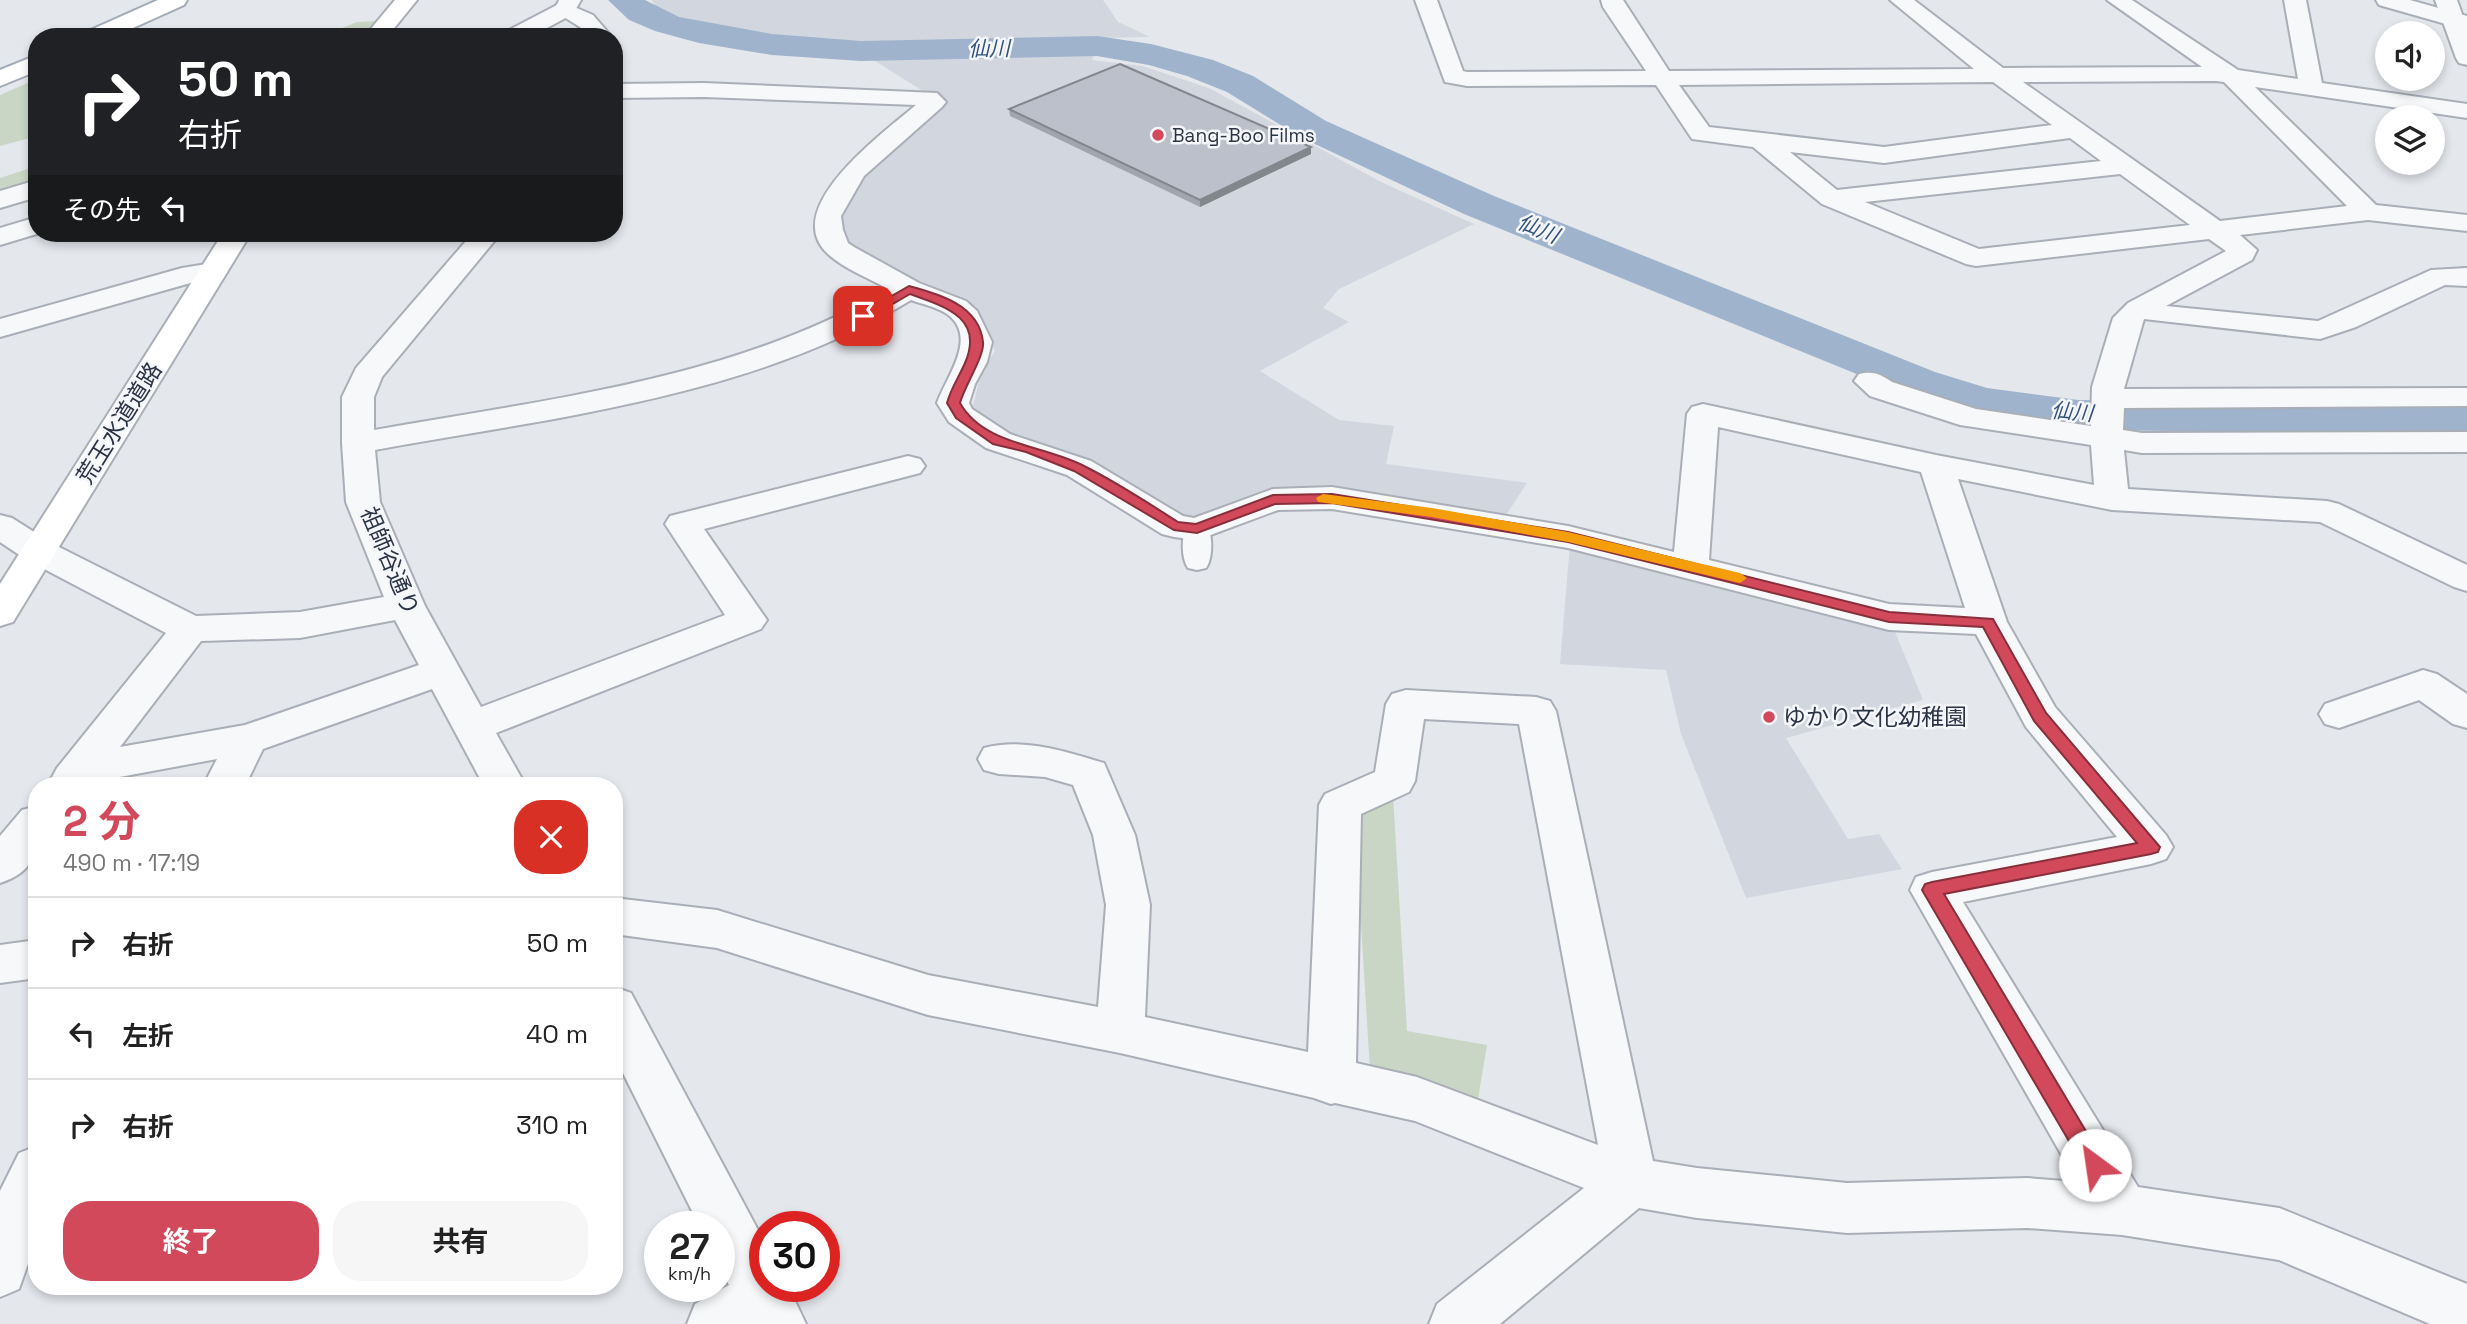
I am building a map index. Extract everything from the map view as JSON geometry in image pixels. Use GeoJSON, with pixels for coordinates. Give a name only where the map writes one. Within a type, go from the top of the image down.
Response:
{"type":"FeatureCollection","features":[{"type":"Feature","properties":{"kind":"main road"},"geometry":{"type":"LineString","coordinates":[[114,28],[176,0]]}},
{"type":"Feature","properties":{"kind":"main road"},"geometry":{"type":"LineString","coordinates":[[383,28],[406,0]]}},
{"type":"Feature","properties":{"kind":"main road"},"geometry":{"type":"LineString","coordinates":[[0,79],[28,66]]}},
{"type":"Feature","properties":{"kind":"main road","name":"荒玉水道道路"},"geometry":{"type":"LineString","coordinates":[[0,612],[231,242]]}},
{"type":"Feature","properties":{"kind":"street"},"geometry":{"type":"LineString","coordinates":[[1426,0],[1453,77],[1662,79],[2231,76],[2467,111]]}},
{"type":"Feature","properties":{"kind":"street"},"geometry":{"type":"LineString","coordinates":[[1612,0],[1701,134],[1884,155],[2074,130]]}},
{"type":"Feature","properties":{"kind":"street"},"geometry":{"type":"LineString","coordinates":[[1901,0],[1998,76],[2243,250],[2242,254],[2138,309],[2128,318],[2108,387],[2112,499]]}},
{"type":"Feature","properties":{"kind":"street"},"geometry":{"type":"LineString","coordinates":[[2118,0],[2231,76],[2368,212]]}},
{"type":"Feature","properties":{"kind":"street"},"geometry":{"type":"LineString","coordinates":[[2295,0],[2311,87]]}},
{"type":"Feature","properties":{"kind":"street"},"geometry":{"type":"LineString","coordinates":[[2387,0],[2455,14],[2467,58]]}},
{"type":"Feature","properties":{"kind":"street"},"geometry":{"type":"LineString","coordinates":[[528,28],[567,4],[596,28]]}},
{"type":"Feature","properties":{"kind":"street"},"geometry":{"type":"LineString","coordinates":[[623,91],[712,90],[929,98],[934,102],[853,172],[828,216],[829,230],[836,247],[909,289],[956,307],[967,317],[977,342],[972,362],[959,384],[953,403],[960,415],[998,441],[1079,468],[1174,526],[1197,529],[1273,500],[1332,498],[1568,537],[1889,617],[1988,622]]}},
{"type":"Feature","properties":{"kind":"street"},"geometry":{"type":"LineString","coordinates":[[1762,142],[1831,198],[1976,258],[2368,212],[2467,223]]}},
{"type":"Feature","properties":{"kind":"street"},"geometry":{"type":"LineString","coordinates":[[1831,198],[2124,166]]}},
{"type":"Feature","properties":{"kind":"street"},"geometry":{"type":"LineString","coordinates":[[0,200],[28,191]]}},
{"type":"Feature","properties":{"kind":"street"},"geometry":{"type":"LineString","coordinates":[[0,237],[28,228]]}},
{"type":"Feature","properties":{"kind":"street","name":"祖師谷通り"},"geometry":{"type":"LineString","coordinates":[[479,242],[367,375],[358,397],[358,443],[363,502],[406,606],[500,777]]}},
{"type":"Feature","properties":{"kind":"street"},"geometry":{"type":"LineString","coordinates":[[0,328],[191,274],[213,272]]}},
{"type":"Feature","properties":{"kind":"street"},"geometry":{"type":"LineString","coordinates":[[2138,309],[2157,314],[2320,330],[2346,321],[2441,276],[2467,277]]}},
{"type":"Feature","properties":{"kind":"street"},"geometry":{"type":"LineString","coordinates":[[358,443],[607,396],[711,373],[823,335],[909,289]]}},
{"type":"Feature","properties":{"kind":"street"},"geometry":{"type":"LineString","coordinates":[[1870,381],[1881,389],[1971,418],[2108,417],[2142,400],[2467,397]]}},
{"type":"Feature","properties":{"kind":"street"},"geometry":{"type":"LineString","coordinates":[[1691,566],[1703,414],[1936,465],[2112,499],[2327,513],[2467,579]]}},
{"type":"Feature","properties":{"kind":"street"},"geometry":{"type":"LineString","coordinates":[[2108,417],[2142,443],[2467,442]]}},
{"type":"Feature","properties":{"kind":"street"},"geometry":{"type":"LineString","coordinates":[[1936,465],[1988,622],[2040,717],[2151,847],[1932,890],[2122,1210]]}},
{"type":"Feature","properties":{"kind":"street"},"geometry":{"type":"LineString","coordinates":[[472,726],[748,620],[682,524],[908,466]]}},
{"type":"Feature","properties":{"kind":"street"},"geometry":{"type":"LineString","coordinates":[[0,526],[40,552],[190,629],[300,625],[406,606]]}},
{"type":"Feature","properties":{"kind":"street"},"geometry":{"type":"LineString","coordinates":[[1197,529],[1197,562]]}},
{"type":"Feature","properties":{"kind":"street"},"geometry":{"type":"LineString","coordinates":[[75,777],[190,629]]}},
{"type":"Feature","properties":{"kind":"street"},"geometry":{"type":"LineString","coordinates":[[78,777],[248,739],[441,672]]}},
{"type":"Feature","properties":{"kind":"street"},"geometry":{"type":"LineString","coordinates":[[2339,714],[2423,684],[2467,714]]}},
{"type":"Feature","properties":{"kind":"street"},"geometry":{"type":"LineString","coordinates":[[1331,1082],[1340,805],[1394,781],[1406,704],[1536,711],[1631,1182]]}},
{"type":"Feature","properties":{"kind":"street"},"geometry":{"type":"LineString","coordinates":[[229,777],[248,739]]}},
{"type":"Feature","properties":{"kind":"street"},"geometry":{"type":"LineString","coordinates":[[999,759],[1045,762],[1089,775],[1114,835],[1129,905],[1119,1032]]}},
{"type":"Feature","properties":{"kind":"street"},"geometry":{"type":"LineString","coordinates":[[0,866],[28,833]]}},
{"type":"Feature","properties":{"kind":"street"},"geometry":{"type":"LineString","coordinates":[[623,917],[717,929],[928,995],[1119,1032],[1331,1082],[1417,1099],[1631,1182],[1698,1194],[1847,1209],[2027,1203],[2122,1210],[2279,1234],[2467,1312]]}},
{"type":"Feature","properties":{"kind":"street"},"geometry":{"type":"LineString","coordinates":[[0,964],[28,960]]}},
{"type":"Feature","properties":{"kind":"street"},"geometry":{"type":"LineString","coordinates":[[623,1024],[770,1310],[715,1324]]}},
{"type":"Feature","properties":{"kind":"street"},"geometry":{"type":"LineString","coordinates":[[1457,1324],[1631,1182]]}},
{"type":"Feature","properties":{"kind":"street"},"geometry":{"type":"LineString","coordinates":[[15,1251],[21,1203],[28,1189]]}},
{"type":"Feature","properties":{"kind":"shaded area"},"geometry":{"type":"Polygon","coordinates":[[[652,0],[1103,0],[1118,22],[1150,37],[1101,38],[1092,60],[1142,66],[1209,88],[1383,183],[1474,224],[1339,289],[1323,308],[1349,322],[1260,371],[1339,420],[1394,426],[1386,464],[1527,483],[1502,521],[1331,495],[1197,521],[1176,517],[1007,439],[971,414],[981,373],[995,351],[984,323],[977,314],[914,286],[845,246],[836,219],[861,175],[942,103],[845,42],[696,28],[661,15],[652,0]]]}},
{"type":"Feature","properties":{"kind":"shaded area","name":"ゆかり文化幼稚園"},"geometry":{"type":"Polygon","coordinates":[[[1570,544],[1891,622],[1923,700],[1786,738],[1848,839],[1879,834],[1902,869],[1746,898],[1681,734],[1666,670],[1560,664],[1570,544]]]}},
{"type":"Feature","properties":{"kind":"green space"},"geometry":{"type":"Polygon","coordinates":[[[379,21],[373,28],[342,28],[357,22],[379,21]]]}},
{"type":"Feature","properties":{"kind":"green space"},"geometry":{"type":"Polygon","coordinates":[[[28,83],[28,138],[0,146],[0,95],[28,83]]]}},
{"type":"Feature","properties":{"kind":"green space"},"geometry":{"type":"Polygon","coordinates":[[[28,169],[28,184],[0,193],[0,178],[28,169]]]}},
{"type":"Feature","properties":{"kind":"green space"},"geometry":{"type":"Polygon","coordinates":[[[1393,795],[1407,1031],[1487,1045],[1478,1099],[1370,1070],[1354,811],[1393,795]]]}},
{"type":"Feature","properties":{"kind":"building","name":"Bang-Boo Films"},"geometry":{"type":"Polygon","coordinates":[[[1120,64],[1311,147],[1200,200],[1009,109],[1120,64]]]}},
{"type":"Feature","properties":{"kind":"waterway","name":"仙川"},"geometry":{"type":"LineString","coordinates":[[624,0],[641,13],[667,24],[699,33],[772,45],[861,51],[1097,46],[1151,55],[1200,68],[1240,84],[1313,129],[1479,205],[1918,382],[1981,402],[2078,415],[2467,419]]}},
{"type":"Feature","properties":{"kind":"slow traffic"},"geometry":{"type":"LineString","coordinates":[[1323,498],[1432,513],[1568,537],[1740,578]]}},
{"type":"Feature","properties":{"kind":"place","name":"Bang-Boo Films"},"geometry":{"type":"Point","coordinates":[1158,135]}},
{"type":"Feature","properties":{"kind":"place","name":"ゆかり文化幼稚園"},"geometry":{"type":"Point","coordinates":[1769,717]}},
{"type":"Feature","properties":{"kind":"route"},"geometry":{"type":"LineString","coordinates":[[863,316],[909,289],[956,307],[967,317],[977,342],[972,362],[959,384],[953,403],[960,415],[998,441],[1079,468],[1174,526],[1197,529],[1273,500],[1332,498],[1568,537],[1889,617],[1988,622],[2040,717],[2151,847],[1932,890],[2095,1165]]}}]}
